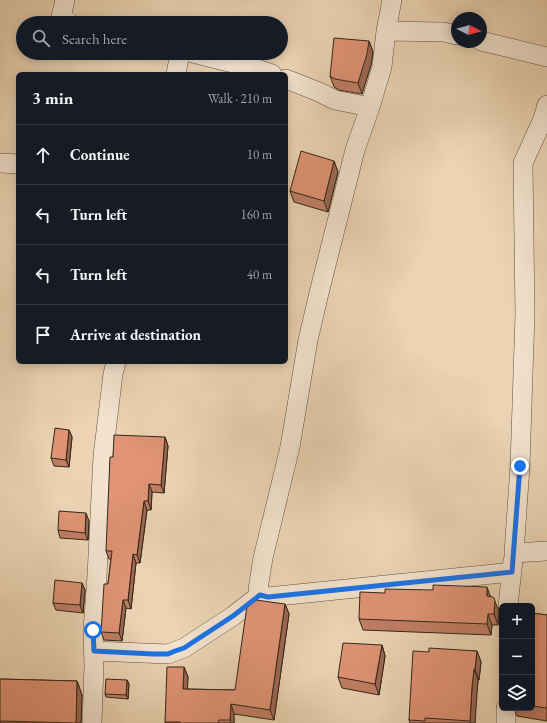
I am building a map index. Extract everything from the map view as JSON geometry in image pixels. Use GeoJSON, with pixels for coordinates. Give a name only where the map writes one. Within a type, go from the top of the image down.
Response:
{"type":"FeatureCollection","features":[{"type":"Feature","properties":{"kind":"street"},"geometry":{"type":"LineString","coordinates":[[61,16],[65,0]]}},
{"type":"Feature","properties":{"kind":"street"},"geometry":{"type":"LineString","coordinates":[[260,595],[258,590],[263,558],[290,447],[308,340],[355,150],[382,67],[386,31],[392,0]]}},
{"type":"Feature","properties":{"kind":"street"},"geometry":{"type":"LineString","coordinates":[[386,31],[443,32],[451,34]]}},
{"type":"Feature","properties":{"kind":"street"},"geometry":{"type":"LineString","coordinates":[[487,43],[547,58]]}},
{"type":"Feature","properties":{"kind":"street"},"geometry":{"type":"LineString","coordinates":[[176,72],[179,60]]}},
{"type":"Feature","properties":{"kind":"street"},"geometry":{"type":"LineString","coordinates":[[221,60],[266,72]]}},
{"type":"Feature","properties":{"kind":"street"},"geometry":{"type":"LineString","coordinates":[[288,80],[335,100],[370,107]]}},
{"type":"Feature","properties":{"kind":"street"},"geometry":{"type":"LineString","coordinates":[[508,603],[514,553],[520,466],[526,314],[523,163],[543,119],[547,105]]}},
{"type":"Feature","properties":{"kind":"street"},"geometry":{"type":"LineString","coordinates":[[0,162],[16,164]]}},
{"type":"Feature","properties":{"kind":"street"},"geometry":{"type":"LineString","coordinates":[[92,723],[94,651],[93,630],[103,456],[116,364]]}},
{"type":"Feature","properties":{"kind":"street"},"geometry":{"type":"LineString","coordinates":[[514,553],[547,551]]}},
{"type":"Feature","properties":{"kind":"street"},"geometry":{"type":"LineString","coordinates":[[260,595],[268,597],[512,572]]}},
{"type":"Feature","properties":{"kind":"street"},"geometry":{"type":"LineString","coordinates":[[94,651],[168,654],[184,648],[233,616],[260,595]]}},
{"type":"Feature","properties":{"kind":"street"},"geometry":{"type":"LineString","coordinates":[[506,711],[506,723]]}},
{"type":"Feature","properties":{"kind":"building"},"geometry":{"type":"Polygon","coordinates":[[[334,38],[369,41],[367,54],[358,83],[335,79],[330,76],[334,38]]]}},
{"type":"Feature","properties":{"kind":"building"},"geometry":{"type":"Polygon","coordinates":[[[301,151],[334,161],[324,201],[290,191],[301,151]]]}},
{"type":"Feature","properties":{"kind":"building"},"geometry":{"type":"Polygon","coordinates":[[[55,428],[69,430],[66,460],[51,458],[55,428]]]}},
{"type":"Feature","properties":{"kind":"building"},"geometry":{"type":"Polygon","coordinates":[[[114,435],[165,437],[161,485],[149,484],[148,501],[144,501],[137,555],[133,554],[128,600],[123,600],[119,633],[101,632],[104,584],[108,584],[112,551],[106,551],[110,457],[113,457],[114,435]]]}},
{"type":"Feature","properties":{"kind":"building"},"geometry":{"type":"Polygon","coordinates":[[[59,511],[86,513],[85,533],[58,530],[59,511]]]}},
{"type":"Feature","properties":{"kind":"building"},"geometry":{"type":"Polygon","coordinates":[[[55,580],[82,583],[80,605],[53,603],[55,580]]]}},
{"type":"Feature","properties":{"kind":"building"},"geometry":{"type":"Polygon","coordinates":[[[433,585],[487,587],[487,596],[493,597],[495,600],[494,614],[488,614],[487,624],[359,619],[360,592],[385,593],[385,589],[433,590],[433,585]]]}},
{"type":"Feature","properties":{"kind":"building"},"geometry":{"type":"Polygon","coordinates":[[[256,600],[285,604],[270,710],[231,704],[230,720],[219,720],[218,723],[165,722],[167,667],[184,667],[183,689],[235,690],[247,606],[256,600]]]}},
{"type":"Feature","properties":{"kind":"building"},"geometry":{"type":"Polygon","coordinates":[[[535,613],[547,615],[547,708],[535,706],[535,613]]]}},
{"type":"Feature","properties":{"kind":"building"},"geometry":{"type":"Polygon","coordinates":[[[343,643],[382,645],[375,684],[338,677],[343,643]]]}},
{"type":"Feature","properties":{"kind":"building"},"geometry":{"type":"Polygon","coordinates":[[[429,648],[477,651],[472,687],[470,721],[425,718],[425,721],[409,720],[413,651],[429,652],[429,648]]]}},
{"type":"Feature","properties":{"kind":"building"},"geometry":{"type":"Polygon","coordinates":[[[0,679],[77,681],[76,723],[0,721],[0,679]]]}},
{"type":"Feature","properties":{"kind":"building"},"geometry":{"type":"Polygon","coordinates":[[[106,679],[127,680],[126,695],[105,694],[106,679]]]}},
{"type":"Feature","properties":{"kind":"route"},"geometry":{"type":"LineString","coordinates":[[93,630],[94,651],[168,654],[184,648],[233,616],[260,595],[268,597],[512,572],[520,466]]}}]}
